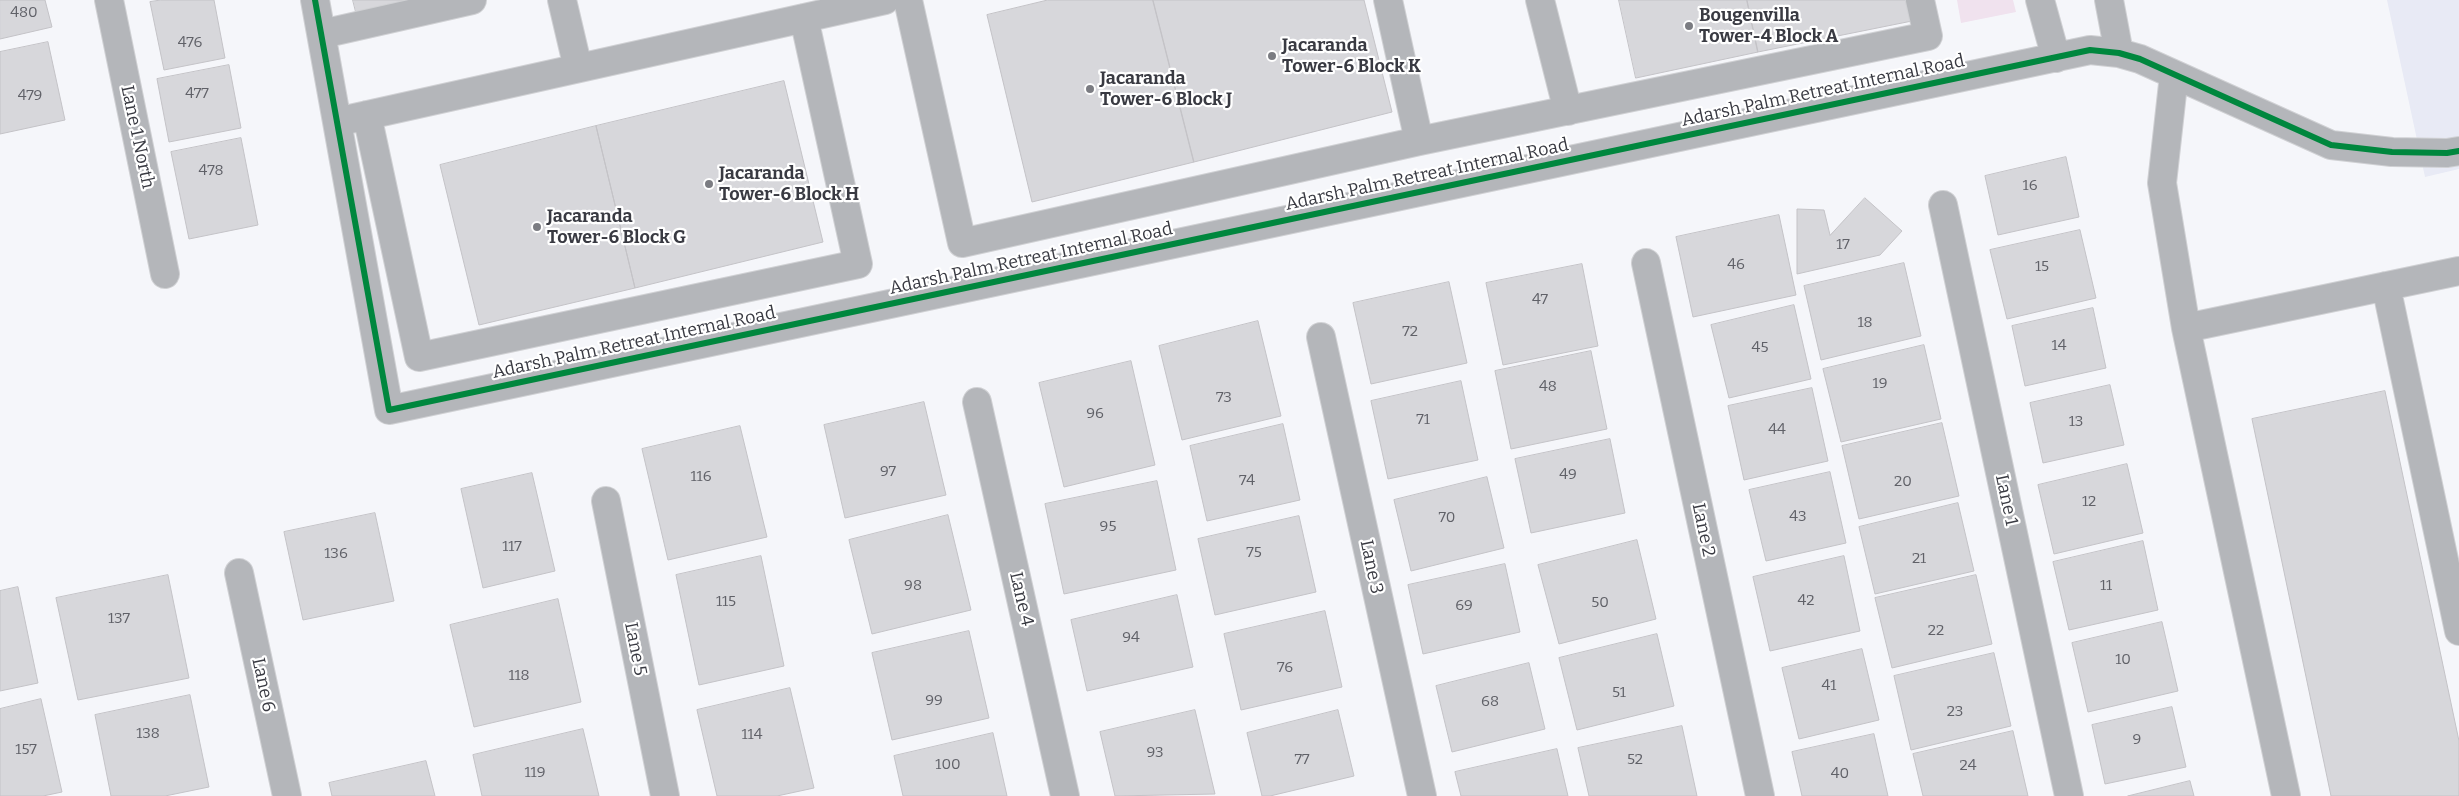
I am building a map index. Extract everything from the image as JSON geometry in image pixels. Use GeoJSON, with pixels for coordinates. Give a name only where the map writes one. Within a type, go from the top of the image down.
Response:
{"type":"FeatureCollection","features":[{"type":"Feature","properties":{"kind":"street","name":"Lane 1 North"},"geometry":{"type":"LineString","coordinates":[[109,0],[164,274]]}},
{"type":"Feature","properties":{"kind":"street"},"geometry":{"type":"LineString","coordinates":[[315,0],[338,122],[885,0]]}},
{"type":"Feature","properties":{"kind":"street"},"geometry":{"type":"LineString","coordinates":[[322,34],[472,0]]}},
{"type":"Feature","properties":{"kind":"street"},"geometry":{"type":"LineString","coordinates":[[562,0],[578,68]]}},
{"type":"Feature","properties":{"kind":"street"},"geometry":{"type":"LineString","coordinates":[[908,0],[962,243],[1419,141],[1928,36],[1920,0]]}},
{"type":"Feature","properties":{"kind":"street"},"geometry":{"type":"LineString","coordinates":[[1388,0],[1419,141]]}},
{"type":"Feature","properties":{"kind":"street"},"geometry":{"type":"LineString","coordinates":[[1540,0],[1568,111]]}},
{"type":"Feature","properties":{"kind":"street"},"geometry":{"type":"LineString","coordinates":[[2040,0],[2056,58]]}},
{"type":"Feature","properties":{"kind":"street"},"geometry":{"type":"LineString","coordinates":[[2109,0],[2119,53]]}},
{"type":"Feature","properties":{"kind":"street"},"geometry":{"type":"LineString","coordinates":[[367,115],[420,357],[858,264],[804,18]]}},
{"type":"Feature","properties":{"kind":"street","name":"Adarsh Palm Retreat Internal Road"},"geometry":{"type":"LineString","coordinates":[[338,122],[389,410],[2090,50],[2119,53],[2140,59],[2331,146],[2392,152],[2448,153],[2459,150]]}},
{"type":"Feature","properties":{"kind":"street"},"geometry":{"type":"LineString","coordinates":[[2174,74],[2162,183],[2186,328],[2286,796]]}},
{"type":"Feature","properties":{"kind":"street","name":"Lane 1"},"geometry":{"type":"LineString","coordinates":[[1943,205],[2069,796]]}},
{"type":"Feature","properties":{"kind":"street","name":"Lane 2"},"geometry":{"type":"LineString","coordinates":[[1646,263],[1760,796]]}},
{"type":"Feature","properties":{"kind":"street"},"geometry":{"type":"LineString","coordinates":[[2186,328],[2459,271]]}},
{"type":"Feature","properties":{"kind":"street"},"geometry":{"type":"LineString","coordinates":[[2386,286],[2459,631]]}},
{"type":"Feature","properties":{"kind":"street","name":"Lane 3"},"geometry":{"type":"LineString","coordinates":[[1321,337],[1422,796]]}},
{"type":"Feature","properties":{"kind":"street","name":"Lane 4"},"geometry":{"type":"LineString","coordinates":[[977,402],[1065,796]]}},
{"type":"Feature","properties":{"kind":"street","name":"Lane 5"},"geometry":{"type":"LineString","coordinates":[[606,502],[665,796]]}},
{"type":"Feature","properties":{"kind":"street","name":"Lane 6"},"geometry":{"type":"LineString","coordinates":[[238,573],[287,796]]}},
{"type":"Feature","properties":{"kind":"shaded area"},"geometry":{"type":"Polygon","coordinates":[[[1957,0],[2013,0],[2016,12],[1961,23],[1957,0]]]}},
{"type":"Feature","properties":{"kind":"shaded area"},"geometry":{"type":"Polygon","coordinates":[[[2387,0],[2459,0],[2459,169],[2425,177],[2387,0]]]}},
{"type":"Feature","properties":{"kind":"building"},"geometry":{"type":"Polygon","coordinates":[[[0,0],[45,0],[52,27],[0,39],[0,0]]]}},
{"type":"Feature","properties":{"kind":"building"},"geometry":{"type":"Polygon","coordinates":[[[161,0],[214,0],[225,58],[164,70],[150,2],[161,0]]]}},
{"type":"Feature","properties":{"kind":"building"},"geometry":{"type":"Polygon","coordinates":[[[353,0],[410,0],[356,12],[353,0]]]}},
{"type":"Feature","properties":{"kind":"building","name":"Jacaranda Tower-6 Block J"},"geometry":{"type":"Polygon","coordinates":[[[1048,0],[1153,0],[1194,162],[1032,202],[987,15],[1048,0]]]}},
{"type":"Feature","properties":{"kind":"building","name":"Jacaranda Tower-6 Block K"},"geometry":{"type":"Polygon","coordinates":[[[1153,0],[1364,0],[1392,112],[1194,162],[1153,0]]]}},
{"type":"Feature","properties":{"kind":"building","name":"Bougenvilla Tower-4 Block A"},"geometry":{"type":"Polygon","coordinates":[[[1619,0],[1747,0],[1758,52],[1636,78],[1619,0]]]}},
{"type":"Feature","properties":{"kind":"building"},"geometry":{"type":"Polygon","coordinates":[[[1747,0],[1908,0],[1912,21],[1758,52],[1747,0]]]}},
{"type":"Feature","properties":{"kind":"building"},"geometry":{"type":"Polygon","coordinates":[[[48,42],[65,120],[0,134],[0,52],[48,42]]]}},
{"type":"Feature","properties":{"kind":"building"},"geometry":{"type":"Polygon","coordinates":[[[229,65],[241,128],[169,142],[157,79],[229,65]]]}},
{"type":"Feature","properties":{"kind":"building","name":"Jacaranda Tower-6 Block H"},"geometry":{"type":"Polygon","coordinates":[[[784,81],[823,242],[635,288],[596,126],[784,81]]]}},
{"type":"Feature","properties":{"kind":"building","name":"Jacaranda Tower-6 Block G"},"geometry":{"type":"Polygon","coordinates":[[[596,126],[635,288],[479,325],[440,165],[596,126]]]}},
{"type":"Feature","properties":{"kind":"building"},"geometry":{"type":"Polygon","coordinates":[[[241,138],[258,225],[189,239],[171,152],[241,138]]]}},
{"type":"Feature","properties":{"kind":"building"},"geometry":{"type":"Polygon","coordinates":[[[2066,157],[2079,217],[1998,235],[1985,176],[2066,157]]]}},
{"type":"Feature","properties":{"kind":"building"},"geometry":{"type":"Polygon","coordinates":[[[1865,198],[1902,231],[1880,255],[1797,274],[1797,209],[1824,210],[1830,235],[1865,198]]]}},
{"type":"Feature","properties":{"kind":"building"},"geometry":{"type":"Polygon","coordinates":[[[1779,215],[1796,295],[1693,317],[1676,237],[1779,215]]]}},
{"type":"Feature","properties":{"kind":"building"},"geometry":{"type":"Polygon","coordinates":[[[2080,230],[2096,298],[2007,319],[1990,250],[2080,230]]]}},
{"type":"Feature","properties":{"kind":"building"},"geometry":{"type":"Polygon","coordinates":[[[1904,263],[1921,336],[1821,360],[1804,286],[1904,263]]]}},
{"type":"Feature","properties":{"kind":"building"},"geometry":{"type":"Polygon","coordinates":[[[1582,264],[1598,346],[1503,365],[1486,283],[1582,264]]]}},
{"type":"Feature","properties":{"kind":"building"},"geometry":{"type":"Polygon","coordinates":[[[1449,282],[1467,363],[1371,384],[1353,303],[1449,282]]]}},
{"type":"Feature","properties":{"kind":"building"},"geometry":{"type":"Polygon","coordinates":[[[1794,305],[1811,379],[1729,398],[1711,325],[1794,305]]]}},
{"type":"Feature","properties":{"kind":"building"},"geometry":{"type":"Polygon","coordinates":[[[2093,308],[2106,368],[2025,386],[2012,326],[2093,308]]]}},
{"type":"Feature","properties":{"kind":"building"},"geometry":{"type":"Polygon","coordinates":[[[1258,321],[1281,416],[1182,440],[1159,346],[1258,321]]]}},
{"type":"Feature","properties":{"kind":"building"},"geometry":{"type":"Polygon","coordinates":[[[1924,345],[1941,419],[1841,442],[1823,369],[1924,345]]]}},
{"type":"Feature","properties":{"kind":"building"},"geometry":{"type":"Polygon","coordinates":[[[1591,351],[1607,429],[1511,449],[1495,371],[1591,351]]]}},
{"type":"Feature","properties":{"kind":"building"},"geometry":{"type":"Polygon","coordinates":[[[1131,361],[1155,465],[1064,487],[1039,383],[1131,361]]]}},
{"type":"Feature","properties":{"kind":"building"},"geometry":{"type":"Polygon","coordinates":[[[1461,381],[1478,460],[1388,479],[1371,401],[1461,381]]]}},
{"type":"Feature","properties":{"kind":"building"},"geometry":{"type":"Polygon","coordinates":[[[2110,385],[2124,445],[2043,463],[2030,403],[2110,385]]]}},
{"type":"Feature","properties":{"kind":"building"},"geometry":{"type":"Polygon","coordinates":[[[1812,388],[1828,461],[1744,480],[1728,406],[1812,388]]]}},
{"type":"Feature","properties":{"kind":"building"},"geometry":{"type":"Polygon","coordinates":[[[2385,391],[2459,741],[2459,796],[2331,796],[2252,419],[2385,391]]]}},
{"type":"Feature","properties":{"kind":"building"},"geometry":{"type":"Polygon","coordinates":[[[924,402],[946,495],[845,518],[824,425],[924,402]]]}},
{"type":"Feature","properties":{"kind":"building"},"geometry":{"type":"Polygon","coordinates":[[[1942,423],[1959,496],[1859,519],[1842,446],[1942,423]]]}},
{"type":"Feature","properties":{"kind":"building"},"geometry":{"type":"Polygon","coordinates":[[[1283,424],[1300,500],[1207,521],[1190,446],[1283,424]]]}},
{"type":"Feature","properties":{"kind":"building"},"geometry":{"type":"Polygon","coordinates":[[[740,426],[767,537],[668,560],[642,449],[740,426]]]}},
{"type":"Feature","properties":{"kind":"building"},"geometry":{"type":"Polygon","coordinates":[[[1610,439],[1625,513],[1531,533],[1515,459],[1610,439]]]}},
{"type":"Feature","properties":{"kind":"building"},"geometry":{"type":"Polygon","coordinates":[[[2127,464],[2143,533],[2054,554],[2038,485],[2127,464]]]}},
{"type":"Feature","properties":{"kind":"building"},"geometry":{"type":"Polygon","coordinates":[[[1830,472],[1846,543],[1766,561],[1749,490],[1830,472]]]}},
{"type":"Feature","properties":{"kind":"building"},"geometry":{"type":"Polygon","coordinates":[[[532,473],[555,571],[483,588],[461,489],[532,473]]]}},
{"type":"Feature","properties":{"kind":"building"},"geometry":{"type":"Polygon","coordinates":[[[1487,477],[1504,548],[1411,571],[1394,500],[1487,477]]]}},
{"type":"Feature","properties":{"kind":"building"},"geometry":{"type":"Polygon","coordinates":[[[1157,481],[1176,570],[1064,594],[1045,504],[1157,481]]]}},
{"type":"Feature","properties":{"kind":"building"},"geometry":{"type":"Polygon","coordinates":[[[1958,503],[1974,571],[1875,594],[1859,527],[1958,503]]]}},
{"type":"Feature","properties":{"kind":"building"},"geometry":{"type":"Polygon","coordinates":[[[375,513],[394,601],[303,620],[284,532],[375,513]]]}},
{"type":"Feature","properties":{"kind":"building"},"geometry":{"type":"Polygon","coordinates":[[[948,515],[971,610],[872,634],[849,540],[948,515]]]}},
{"type":"Feature","properties":{"kind":"building"},"geometry":{"type":"Polygon","coordinates":[[[1299,516],[1316,592],[1215,615],[1198,539],[1299,516]]]}},
{"type":"Feature","properties":{"kind":"building"},"geometry":{"type":"Polygon","coordinates":[[[1637,540],[1656,619],[1559,644],[1538,565],[1637,540]]]}},
{"type":"Feature","properties":{"kind":"building"},"geometry":{"type":"Polygon","coordinates":[[[2143,541],[2158,610],[2069,630],[2053,562],[2143,541]]]}},
{"type":"Feature","properties":{"kind":"building"},"geometry":{"type":"Polygon","coordinates":[[[761,556],[784,666],[699,685],[676,575],[761,556]]]}},
{"type":"Feature","properties":{"kind":"building"},"geometry":{"type":"Polygon","coordinates":[[[1844,556],[1860,631],[1770,651],[1753,577],[1844,556]]]}},
{"type":"Feature","properties":{"kind":"building"},"geometry":{"type":"Polygon","coordinates":[[[1505,564],[1520,632],[1423,654],[1408,585],[1505,564]]]}},
{"type":"Feature","properties":{"kind":"building"},"geometry":{"type":"Polygon","coordinates":[[[168,575],[189,678],[78,700],[56,598],[168,575]]]}},
{"type":"Feature","properties":{"kind":"building"},"geometry":{"type":"Polygon","coordinates":[[[1976,575],[1992,644],[1892,668],[1875,598],[1976,575]]]}},
{"type":"Feature","properties":{"kind":"building"},"geometry":{"type":"Polygon","coordinates":[[[18,587],[38,683],[0,691],[0,591],[18,587]]]}},
{"type":"Feature","properties":{"kind":"building"},"geometry":{"type":"Polygon","coordinates":[[[1177,595],[1193,667],[1087,691],[1071,620],[1177,595]]]}},
{"type":"Feature","properties":{"kind":"building"},"geometry":{"type":"Polygon","coordinates":[[[558,599],[581,702],[474,727],[450,625],[558,599]]]}},
{"type":"Feature","properties":{"kind":"building"},"geometry":{"type":"Polygon","coordinates":[[[1325,611],[1342,687],[1241,710],[1224,634],[1325,611]]]}},
{"type":"Feature","properties":{"kind":"building"},"geometry":{"type":"Polygon","coordinates":[[[2162,622],[2178,691],[2088,712],[2072,643],[2162,622]]]}},
{"type":"Feature","properties":{"kind":"building"},"geometry":{"type":"Polygon","coordinates":[[[969,631],[989,718],[892,740],[872,653],[969,631]]]}},
{"type":"Feature","properties":{"kind":"building"},"geometry":{"type":"Polygon","coordinates":[[[1657,634],[1674,706],[1577,730],[1559,658],[1657,634]]]}},
{"type":"Feature","properties":{"kind":"building"},"geometry":{"type":"Polygon","coordinates":[[[1862,649],[1879,720],[1799,739],[1782,668],[1862,649]]]}},
{"type":"Feature","properties":{"kind":"building"},"geometry":{"type":"Polygon","coordinates":[[[1994,653],[2011,726],[1911,750],[1894,676],[1994,653]]]}},
{"type":"Feature","properties":{"kind":"building"},"geometry":{"type":"Polygon","coordinates":[[[1529,663],[1545,729],[1452,752],[1436,686],[1529,663]]]}},
{"type":"Feature","properties":{"kind":"building"},"geometry":{"type":"Polygon","coordinates":[[[790,688],[814,788],[777,796],[717,796],[697,710],[790,688]]]}},
{"type":"Feature","properties":{"kind":"building"},"geometry":{"type":"Polygon","coordinates":[[[190,695],[209,787],[165,796],[111,796],[95,715],[190,695]]]}},
{"type":"Feature","properties":{"kind":"building"},"geometry":{"type":"Polygon","coordinates":[[[41,699],[62,792],[43,796],[0,796],[0,709],[41,699]]]}},
{"type":"Feature","properties":{"kind":"building"},"geometry":{"type":"Polygon","coordinates":[[[2172,707],[2186,767],[2105,784],[2092,725],[2172,707]]]}},
{"type":"Feature","properties":{"kind":"building"},"geometry":{"type":"Polygon","coordinates":[[[1195,710],[1215,794],[1115,796],[1100,732],[1195,710]]]}},
{"type":"Feature","properties":{"kind":"building"},"geometry":{"type":"Polygon","coordinates":[[[1338,710],[1354,776],[1270,796],[1262,796],[1247,733],[1338,710]]]}},
{"type":"Feature","properties":{"kind":"building"},"geometry":{"type":"Polygon","coordinates":[[[1682,726],[1697,796],[1589,796],[1578,748],[1682,726]]]}},
{"type":"Feature","properties":{"kind":"building"},"geometry":{"type":"Polygon","coordinates":[[[583,729],[599,796],[482,796],[473,755],[583,729]]]}},
{"type":"Feature","properties":{"kind":"building"},"geometry":{"type":"Polygon","coordinates":[[[2013,731],[2028,796],[1923,796],[1913,754],[2013,731]]]}},
{"type":"Feature","properties":{"kind":"building"},"geometry":{"type":"Polygon","coordinates":[[[993,733],[1007,796],[903,796],[894,756],[993,733]]]}},
{"type":"Feature","properties":{"kind":"building"},"geometry":{"type":"Polygon","coordinates":[[[1874,734],[1888,796],[1802,796],[1792,752],[1874,734]]]}},
{"type":"Feature","properties":{"kind":"building"},"geometry":{"type":"Polygon","coordinates":[[[1557,749],[1568,796],[1461,796],[1455,772],[1557,749]]]}},
{"type":"Feature","properties":{"kind":"building"},"geometry":{"type":"Polygon","coordinates":[[[426,761],[435,796],[332,796],[329,783],[426,761]]]}},
{"type":"Feature","properties":{"kind":"building"},"geometry":{"type":"Polygon","coordinates":[[[2190,781],[2194,796],[2128,796],[2190,781]]]}},
{"type":"Feature","properties":{"kind":"cycle path"},"geometry":{"type":"LineString","coordinates":[[315,0],[389,410],[2090,50],[2119,53],[2140,59],[2331,145],[2392,152],[2447,153],[2459,151]]}},
{"type":"Feature","properties":{"kind":"place","name":"Bougenvilla Tower-4 Block A"},"geometry":{"type":"Point","coordinates":[1689,26]}},
{"type":"Feature","properties":{"kind":"place","name":"Jacaranda Tower-6 Block K"},"geometry":{"type":"Point","coordinates":[1272,56]}},
{"type":"Feature","properties":{"kind":"place","name":"Jacaranda Tower-6 Block J"},"geometry":{"type":"Point","coordinates":[1090,89]}},
{"type":"Feature","properties":{"kind":"place","name":"Jacaranda Tower-6 Block H"},"geometry":{"type":"Point","coordinates":[709,184]}},
{"type":"Feature","properties":{"kind":"place","name":"Jacaranda Tower-6 Block G"},"geometry":{"type":"Point","coordinates":[537,227]}}]}
